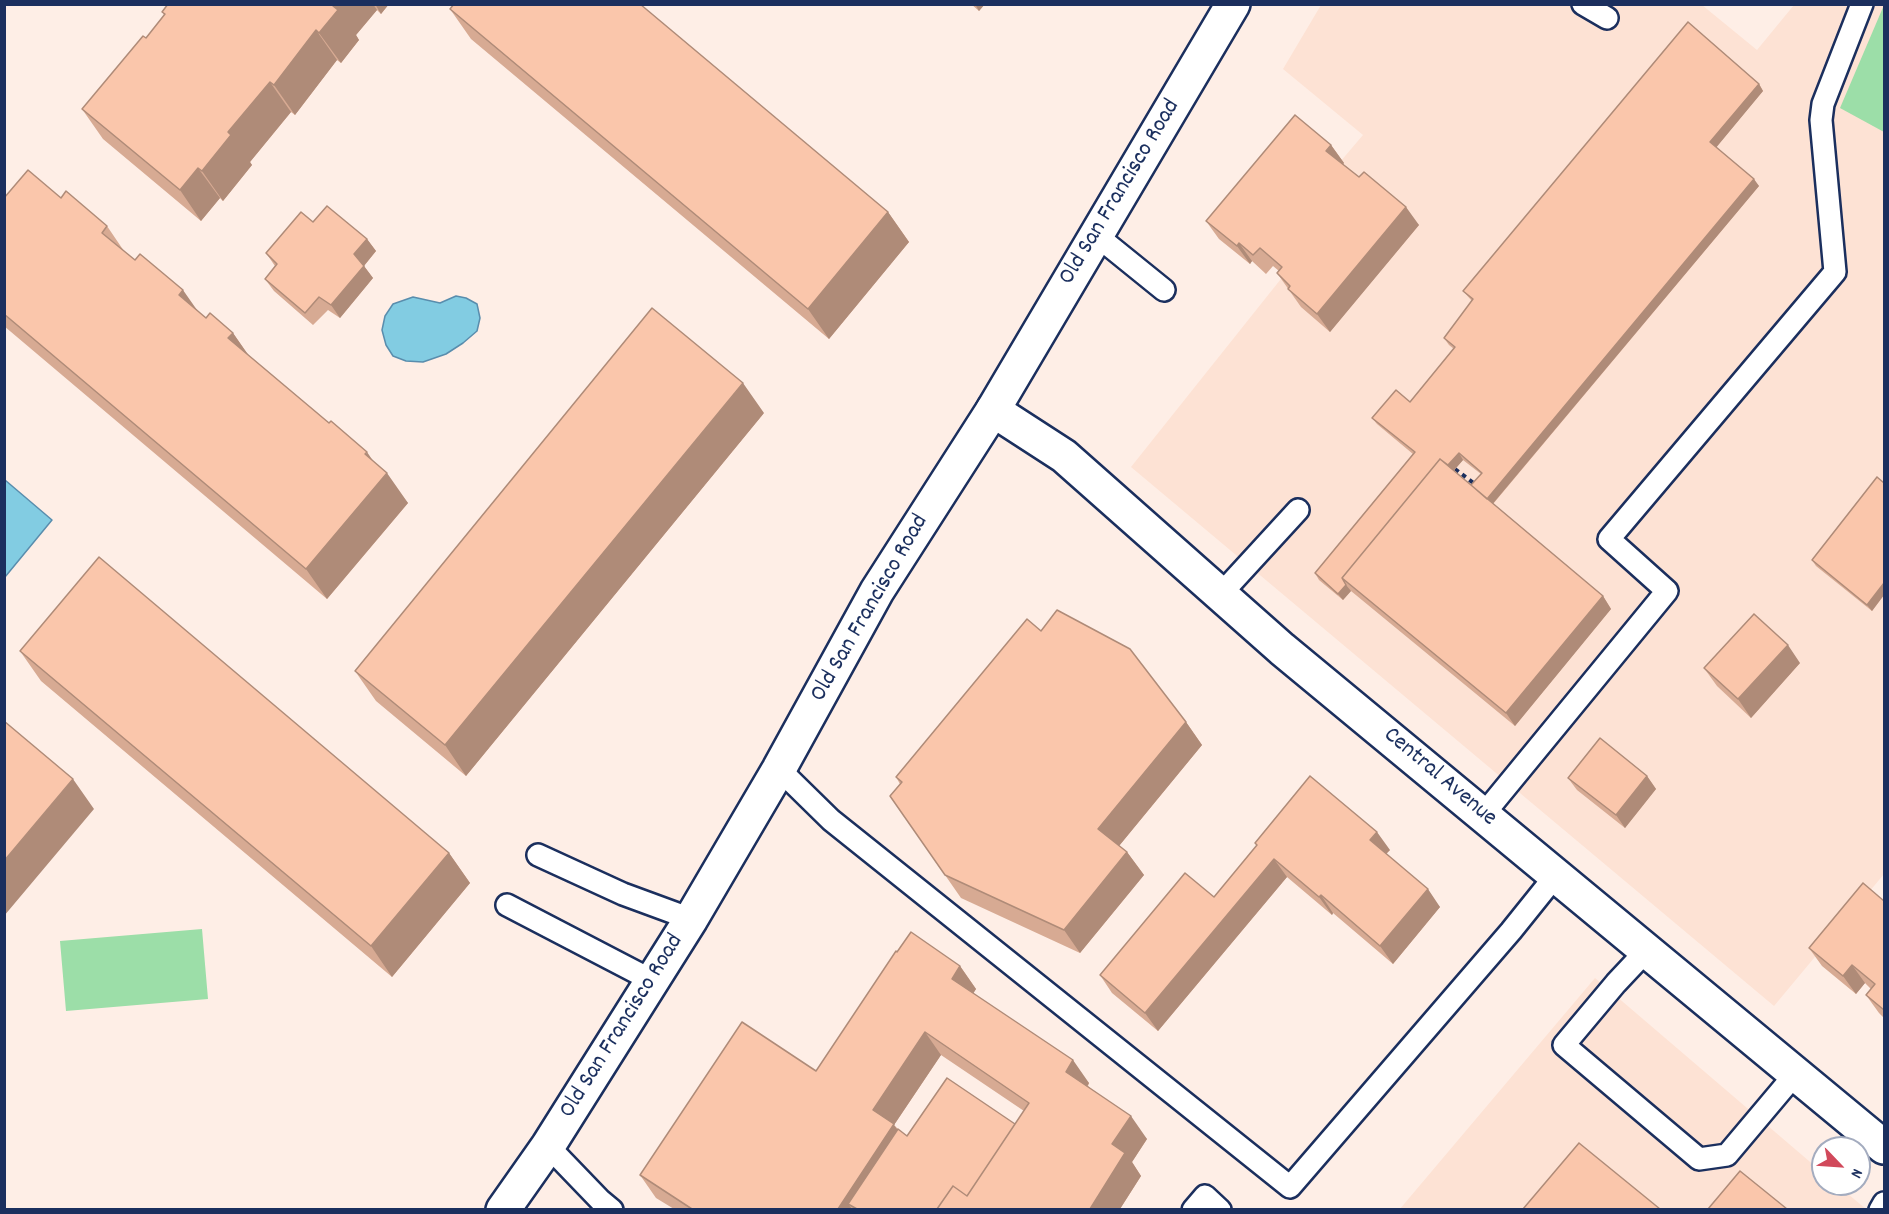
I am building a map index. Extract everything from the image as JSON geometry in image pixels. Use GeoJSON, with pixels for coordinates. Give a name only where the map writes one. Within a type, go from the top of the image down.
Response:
{"type":"FeatureCollection","features":[{"type":"Feature","properties":{"kind":"main road","name":"Old San Francisco Road"},"geometry":{"type":"LineString","coordinates":[[503,1209],[548,1146],[691,919],[779,769],[877,591],[993,410],[1233,4]]}},
{"type":"Feature","properties":{"kind":"main road","name":"Central Avenue"},"geometry":{"type":"LineString","coordinates":[[993,410],[1064,456],[1220,595],[1884,1147]]}},
{"type":"Feature","properties":{"kind":"lane"},"geometry":{"type":"LineString","coordinates":[[1583,4],[1607,18]]}},
{"type":"Feature","properties":{"kind":"lane"},"geometry":{"type":"LineString","coordinates":[[1483,815],[1667,591],[1609,539],[1835,272],[1821,120],[1823,104],[1862,4]]}},
{"type":"Feature","properties":{"kind":"lane"},"geometry":{"type":"LineString","coordinates":[[1096,235],[1164,290]]}},
{"type":"Feature","properties":{"kind":"lane"},"geometry":{"type":"LineString","coordinates":[[1220,595],[1298,510]]}},
{"type":"Feature","properties":{"kind":"lane"},"geometry":{"type":"LineString","coordinates":[[779,769],[831,820],[1290,1187],[1511,931],[1556,875]]}},
{"type":"Feature","properties":{"kind":"lane"},"geometry":{"type":"LineString","coordinates":[[538,855],[623,894],[691,919]]}},
{"type":"Feature","properties":{"kind":"lane"},"geometry":{"type":"LineString","coordinates":[[507,905],[653,981]]}},
{"type":"Feature","properties":{"kind":"lane"},"geometry":{"type":"LineString","coordinates":[[1647,950],[1564,1045],[1699,1159],[1727,1155],[1796,1073]]}},
{"type":"Feature","properties":{"kind":"lane"},"geometry":{"type":"LineString","coordinates":[[548,1146],[600,1200],[612,1209]]}},
{"type":"Feature","properties":{"kind":"lane"},"geometry":{"type":"LineString","coordinates":[[1193,1209],[1204,1196],[1220,1209]]}},
{"type":"Feature","properties":{"kind":"lane"},"geometry":{"type":"LineString","coordinates":[[1880,1209],[1884,1203]]}},
{"type":"Feature","properties":{"kind":"path"},"geometry":{"type":"LineString","coordinates":[[1455,469],[1479,488]]}},
{"type":"Feature","properties":{"kind":"shaded area"},"geometry":{"type":"Polygon","coordinates":[[[1321,5],[1702,5],[1757,50],[1794,5],[1884,5],[1884,874],[1774,1006],[1131,467],[1355,186],[1334,169],[1363,135],[1283,69],[1321,5]]]}},
{"type":"Feature","properties":{"kind":"shaded area"},"geometry":{"type":"Polygon","coordinates":[[[1595,978],[1811,1163],[1811,1196],[1850,1196],[1866,1209],[1399,1210],[1595,978]]]}},
{"type":"Feature","properties":{"kind":"green space"},"geometry":{"type":"Polygon","coordinates":[[[1884,5],[1884,132],[1840,108],[1884,5]]]}},
{"type":"Feature","properties":{"kind":"green space"},"geometry":{"type":"Polygon","coordinates":[[[202,929],[208,999],[66,1011],[60,941],[202,929]]]}},
{"type":"Feature","properties":{"kind":"water"},"geometry":{"type":"Polygon","coordinates":[[[456,296],[477,304],[480,318],[477,331],[446,354],[423,362],[406,361],[393,356],[386,345],[382,330],[385,316],[393,304],[413,297],[440,303],[456,296]]]}},
{"type":"Feature","properties":{"kind":"water"},"geometry":{"type":"Polygon","coordinates":[[[5,480],[52,520],[5,577],[5,480]]]}},
{"type":"Feature","properties":{"kind":"building"},"geometry":{"type":"Polygon","coordinates":[[[168,4],[335,4],[333,6],[338,10],[319,33],[316,30],[274,85],[270,82],[228,132],[231,135],[202,171],[198,168],[180,190],[82,109],[143,36],[146,38],[165,14],[162,12],[168,4]]]}},
{"type":"Feature","properties":{"kind":"building"},"geometry":{"type":"Polygon","coordinates":[[[454,4],[640,4],[888,212],[808,309],[450,9],[454,4]]]}},
{"type":"Feature","properties":{"kind":"building"},"geometry":{"type":"Polygon","coordinates":[[[1688,22],[1759,84],[1710,142],[1754,179],[1487,499],[1471,485],[1482,473],[1459,453],[1448,465],[1440,459],[1342,578],[1346,585],[1338,594],[1315,573],[1415,452],[1372,418],[1396,390],[1410,402],[1455,347],[1444,338],[1473,299],[1463,291],[1688,22]]]}},
{"type":"Feature","properties":{"kind":"building"},"geometry":{"type":"Polygon","coordinates":[[[1295,115],[1331,145],[1326,151],[1359,177],[1364,172],[1406,207],[1317,314],[1288,289],[1290,286],[1277,273],[1282,267],[1260,248],[1253,255],[1239,243],[1237,246],[1206,221],[1295,115]]]}},
{"type":"Feature","properties":{"kind":"building"},"geometry":{"type":"Polygon","coordinates":[[[28,170],[61,198],[66,191],[107,226],[102,233],[135,260],[140,254],[183,290],[179,295],[206,318],[210,313],[233,333],[228,338],[329,423],[331,421],[387,473],[306,569],[4,314],[4,198],[28,170]]]}},
{"type":"Feature","properties":{"kind":"building"},"geometry":{"type":"Polygon","coordinates":[[[327,206],[367,239],[354,254],[364,266],[331,305],[319,297],[305,313],[265,279],[277,264],[266,253],[301,212],[313,222],[327,206]]]}},
{"type":"Feature","properties":{"kind":"building"},"geometry":{"type":"Polygon","coordinates":[[[652,308],[743,383],[445,745],[355,671],[652,308]]]}},
{"type":"Feature","properties":{"kind":"building"},"geometry":{"type":"Polygon","coordinates":[[[1440,459],[1603,596],[1506,713],[1342,578],[1440,459]]]}},
{"type":"Feature","properties":{"kind":"building"},"geometry":{"type":"Polygon","coordinates":[[[1877,477],[1884,483],[1884,583],[1867,605],[1812,560],[1877,477]]]}},
{"type":"Feature","properties":{"kind":"building"},"geometry":{"type":"Polygon","coordinates":[[[99,557],[449,853],[371,946],[20,651],[99,557]]]}},
{"type":"Feature","properties":{"kind":"building"},"geometry":{"type":"Polygon","coordinates":[[[1057,610],[1130,649],[1186,722],[1098,829],[1127,852],[1064,930],[945,875],[890,796],[902,782],[896,777],[1027,619],[1041,631],[1057,610]]]}},
{"type":"Feature","properties":{"kind":"building"},"geometry":{"type":"Polygon","coordinates":[[[1754,614],[1788,645],[1738,699],[1704,668],[1754,614]]]}},
{"type":"Feature","properties":{"kind":"building"},"geometry":{"type":"Polygon","coordinates":[[[4,721],[73,779],[4,861],[4,721]]]}},
{"type":"Feature","properties":{"kind":"building"},"geometry":{"type":"Polygon","coordinates":[[[1600,738],[1647,776],[1616,815],[1568,778],[1600,738]]]}},
{"type":"Feature","properties":{"kind":"building"},"geometry":{"type":"Polygon","coordinates":[[[1310,776],[1377,832],[1370,840],[1428,889],[1380,946],[1321,895],[1319,897],[1274,859],[1145,1013],[1100,975],[1185,873],[1214,897],[1310,776]]]}},
{"type":"Feature","properties":{"kind":"building"},"geometry":{"type":"Polygon","coordinates":[[[1863,883],[1884,901],[1884,1010],[1866,995],[1875,984],[1852,965],[1843,976],[1809,948],[1863,883]]]}},
{"type":"Feature","properties":{"kind":"building"},"geometry":{"type":"Polygon","coordinates":[[[911,932],[960,966],[952,979],[1073,1060],[1066,1072],[1131,1116],[1112,1144],[1125,1153],[1090,1209],[937,1209],[953,1186],[967,1196],[1029,1103],[925,1032],[873,1110],[894,1124],[838,1209],[692,1209],[640,1175],[742,1022],[816,1071],[911,932]]]}},
{"type":"Feature","properties":{"kind":"building"},"geometry":{"type":"Polygon","coordinates":[[[947,1078],[1015,1124],[967,1196],[953,1186],[937,1209],[857,1209],[848,1204],[898,1129],[907,1136],[947,1078]]]}},
{"type":"Feature","properties":{"kind":"building"},"geometry":{"type":"Polygon","coordinates":[[[1579,1143],[1660,1209],[1523,1209],[1579,1143]]]}},
{"type":"Feature","properties":{"kind":"building"},"geometry":{"type":"Polygon","coordinates":[[[1740,1171],[1787,1209],[1708,1209],[1740,1171]]]}}]}
